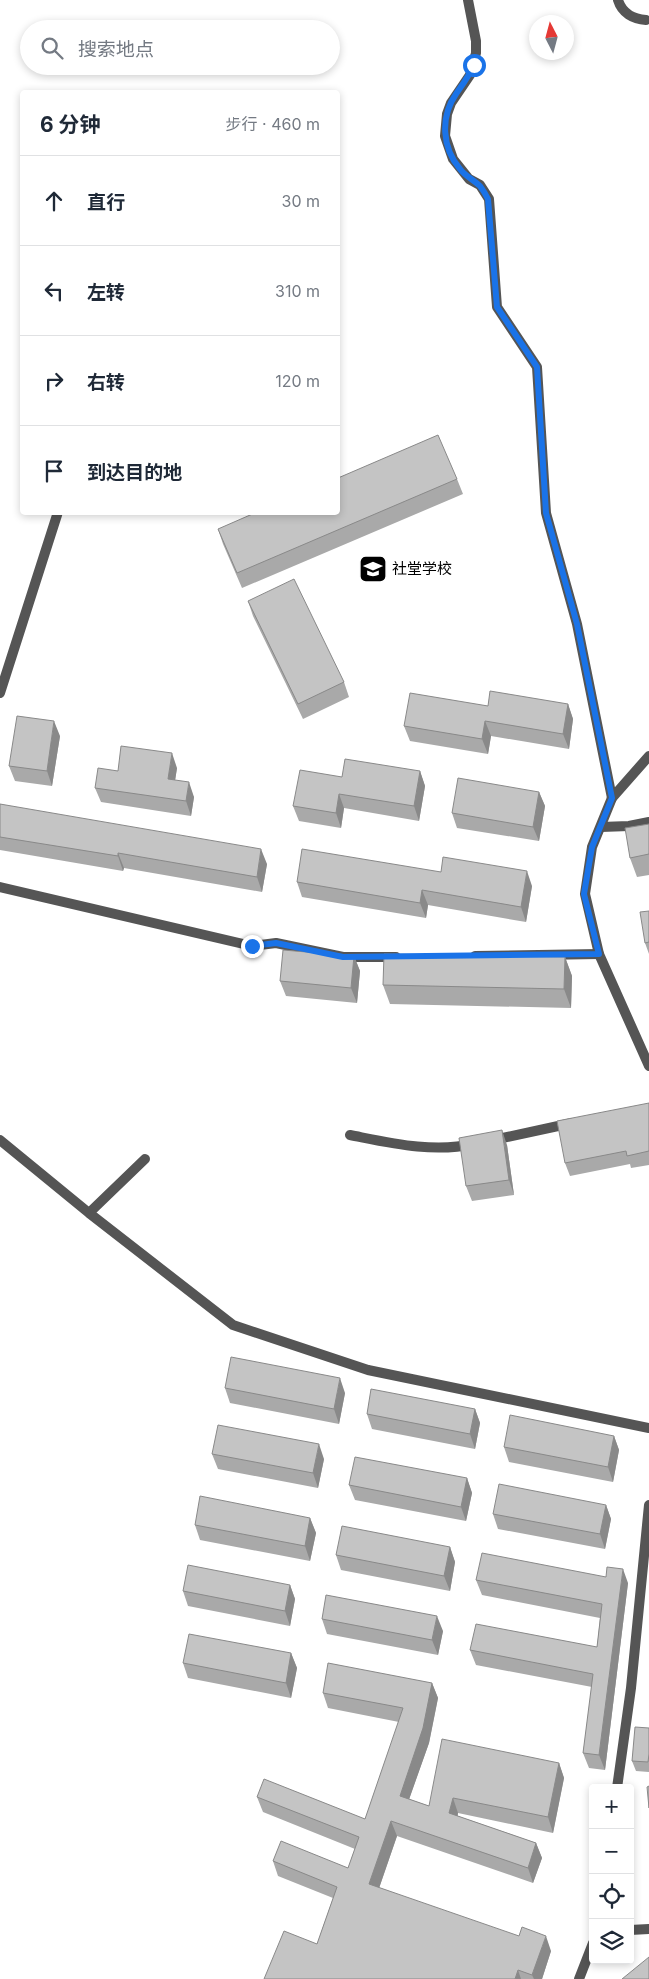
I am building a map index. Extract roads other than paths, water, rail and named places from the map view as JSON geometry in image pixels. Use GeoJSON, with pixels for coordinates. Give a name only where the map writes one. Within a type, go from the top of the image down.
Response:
{"type":"FeatureCollection","features":[{"type":"Feature","properties":{"kind":"street"},"geometry":{"type":"LineString","coordinates":[[468,0],[476,41],[476,53],[470,75],[450,103],[446,120],[446,136],[452,159],[469,178],[480,185],[488,199],[497,307],[537,367],[546,513],[577,624],[612,798]]}},
{"type":"Feature","properties":{"kind":"street"},"geometry":{"type":"LineString","coordinates":[[618,0],[623,10],[630,16],[646,20]]}},
{"type":"Feature","properties":{"kind":"street"},"geometry":{"type":"LineString","coordinates":[[0,693],[57,515]]}},
{"type":"Feature","properties":{"kind":"street"},"geometry":{"type":"LineString","coordinates":[[649,756],[612,798],[592,847],[584,894],[599,954],[649,1066]]}},
{"type":"Feature","properties":{"kind":"street"},"geometry":{"type":"LineString","coordinates":[[600,827],[629,826],[649,822]]}},
{"type":"Feature","properties":{"kind":"street"},"geometry":{"type":"LineString","coordinates":[[0,887],[252,946],[276,943],[343,957],[402,957]]}},
{"type":"Feature","properties":{"kind":"street"},"geometry":{"type":"LineString","coordinates":[[461,956],[599,954]]}},
{"type":"Feature","properties":{"kind":"street"},"geometry":{"type":"LineString","coordinates":[[350,1135],[410,1147],[461,1147],[583,1120]]}},
{"type":"Feature","properties":{"kind":"street"},"geometry":{"type":"LineString","coordinates":[[0,1140],[233,1325],[368,1370],[649,1428]]}},
{"type":"Feature","properties":{"kind":"street"},"geometry":{"type":"LineString","coordinates":[[90,1213],[144,1159]]}},
{"type":"Feature","properties":{"kind":"street"},"geometry":{"type":"LineString","coordinates":[[618,1784],[631,1688],[649,1505]]}},
{"type":"Feature","properties":{"kind":"street"},"geometry":{"type":"LineString","coordinates":[[634,1930],[649,1929]]}},
{"type":"Feature","properties":{"kind":"street"},"geometry":{"type":"LineString","coordinates":[[579,1979],[589,1953]]}},
{"type":"Feature","properties":{"kind":"place","name":"社堂学校"},"geometry":{"type":"Point","coordinates":[373,569]}}]}
